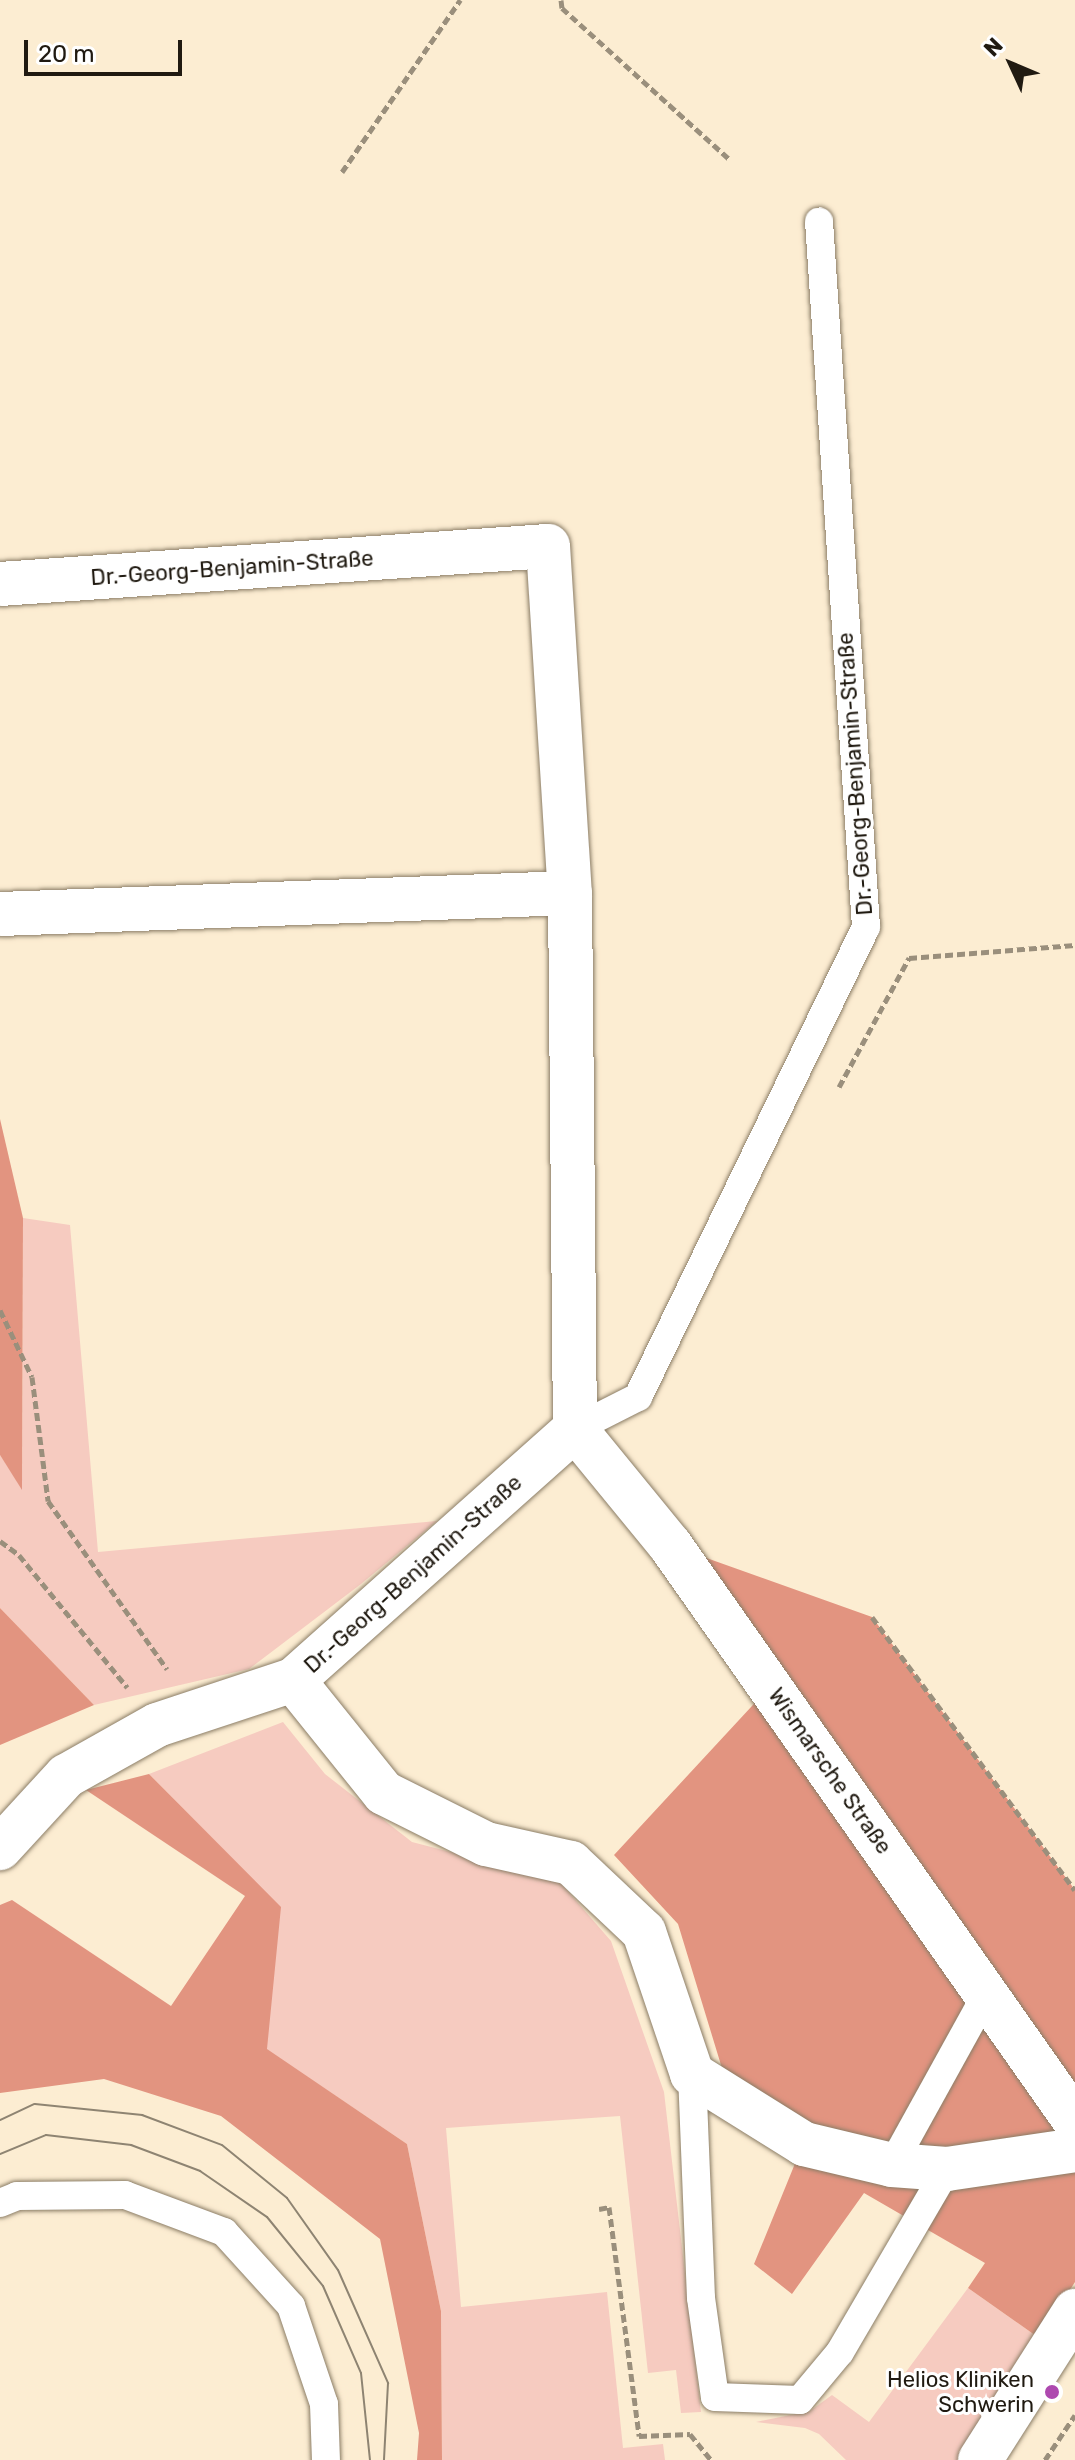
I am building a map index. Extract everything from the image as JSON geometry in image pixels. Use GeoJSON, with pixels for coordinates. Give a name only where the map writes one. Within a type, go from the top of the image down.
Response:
{"type":"FeatureCollection","features":[{"type":"Feature","properties":{"kind":"street","name":"Dr.-Georg-Benjamin-Straße"},"geometry":{"type":"LineString","coordinates":[[0,584],[548,546],[570,893],[575,1429],[293,1680],[157,1725],[66,1776],[0,1848]]}},
{"type":"Feature","properties":{"kind":"street"},"geometry":{"type":"LineString","coordinates":[[0,914],[570,893]]}},
{"type":"Feature","properties":{"kind":"street","name":"Wismarsche Straße"},"geometry":{"type":"LineString","coordinates":[[575,1429],[670,1545],[1075,2121]]}},
{"type":"Feature","properties":{"kind":"street"},"geometry":{"type":"LineString","coordinates":[[293,1680],[384,1793],[486,1844],[571,1863],[644,1932],[692,2074],[804,2144],[892,2165],[947,2169],[1075,2150]]}},
{"type":"Feature","properties":{"kind":"street"},"geometry":{"type":"LineString","coordinates":[[980,2460],[1075,2311]]}},
{"type":"Feature","properties":{"kind":"lane","name":"Dr.-Georg-Benjamin-Straße"},"geometry":{"type":"LineString","coordinates":[[575,1429],[638,1397],[866,927],[819,222]]}},
{"type":"Feature","properties":{"kind":"lane"},"geometry":{"type":"LineString","coordinates":[[892,2165],[986,1995]]}},
{"type":"Feature","properties":{"kind":"lane"},"geometry":{"type":"LineString","coordinates":[[692,2074],[701,2298],[715,2397],[800,2400],[840,2352],[947,2169]]}},
{"type":"Feature","properties":{"kind":"lane"},"geometry":{"type":"LineString","coordinates":[[0,2203],[17,2196],[125,2195],[224,2232],[291,2306],[324,2404],[326,2460]]}},
{"type":"Feature","properties":{"kind":"path"},"geometry":{"type":"LineString","coordinates":[[342,172],[460,0]]}},
{"type":"Feature","properties":{"kind":"path"},"geometry":{"type":"LineString","coordinates":[[561,0],[562,8],[730,160]]}},
{"type":"Feature","properties":{"kind":"path"},"geometry":{"type":"LineString","coordinates":[[833,1097],[909,958],[1075,945]]}},
{"type":"Feature","properties":{"kind":"path"},"geometry":{"type":"LineString","coordinates":[[0,1310],[32,1377],[48,1501],[198,1712]]}},
{"type":"Feature","properties":{"kind":"path"},"geometry":{"type":"LineString","coordinates":[[0,1541],[19,1555],[95,1645]]}},
{"type":"Feature","properties":{"kind":"path"},"geometry":{"type":"LineString","coordinates":[[872,1617],[1075,1890]]}},
{"type":"Feature","properties":{"kind":"path"},"geometry":{"type":"LineString","coordinates":[[599,2209],[609,2207],[639,2436],[690,2434],[711,2460]]}},
{"type":"Feature","properties":{"kind":"path"},"geometry":{"type":"LineString","coordinates":[[1045,2460],[1075,2415]]}},
{"type":"Feature","properties":{"kind":"shaded area"},"geometry":{"type":"Polygon","coordinates":[[[0,1119],[23,1218],[22,1490],[0,1455],[0,1119]]]}},
{"type":"Feature","properties":{"kind":"shaded area"},"geometry":{"type":"Polygon","coordinates":[[[23,1218],[70,1225],[98,1552],[437,1521],[361,1584],[249,1669],[94,1705],[0,1608],[0,1455],[22,1488],[23,1218]]]}},
{"type":"Feature","properties":{"kind":"shaded area"},"geometry":{"type":"Polygon","coordinates":[[[670,1545],[872,1617],[1075,1890],[1075,2282],[1039,2338],[968,2288],[985,2263],[864,2193],[792,2294],[754,2264],[805,2139],[728,2088],[678,1924],[614,1855],[776,1680],[670,1545]]]}},
{"type":"Feature","properties":{"kind":"shaded area"},"geometry":{"type":"Polygon","coordinates":[[[0,1608],[94,1705],[0,1745],[0,1608]]]}},
{"type":"Feature","properties":{"kind":"shaded area"},"geometry":{"type":"Polygon","coordinates":[[[283,1722],[325,1774],[412,1842],[558,1880],[611,1941],[664,2092],[701,2412],[681,2413],[676,2370],[648,2373],[620,2116],[446,2128],[461,2307],[607,2292],[623,2448],[663,2444],[665,2460],[442,2460],[441,2311],[407,2144],[266,2049],[280,1907],[149,1774],[283,1722]]]}},
{"type":"Feature","properties":{"kind":"shaded area"},"geometry":{"type":"Polygon","coordinates":[[[149,1774],[281,1907],[267,2049],[407,2144],[441,2311],[442,2460],[417,2460],[419,2433],[380,2239],[221,2116],[104,2079],[0,2093],[0,1905],[12,1900],[171,2006],[245,1896],[86,1790],[149,1774]]]}},
{"type":"Feature","properties":{"kind":"shaded area"},"geometry":{"type":"Polygon","coordinates":[[[968,2288],[1039,2338],[957,2460],[846,2460],[819,2434],[805,2428],[756,2422],[810,2411],[832,2395],[869,2422],[968,2288]]]}},
{"type":"Feature","properties":{"kind":"tram line"},"geometry":{"type":"LineString","coordinates":[[0,2120],[35,2104],[142,2115],[222,2145],[287,2198],[338,2270],[388,2383],[384,2460]]}},
{"type":"Feature","properties":{"kind":"tram line"},"geometry":{"type":"LineString","coordinates":[[0,2154],[46,2135],[131,2145],[200,2171],[267,2217],[323,2286],[361,2373],[370,2460]]}},
{"type":"Feature","properties":{"kind":"place","name":"Helios Kliniken Schwerin"},"geometry":{"type":"Point","coordinates":[1052,2392]}}]}
